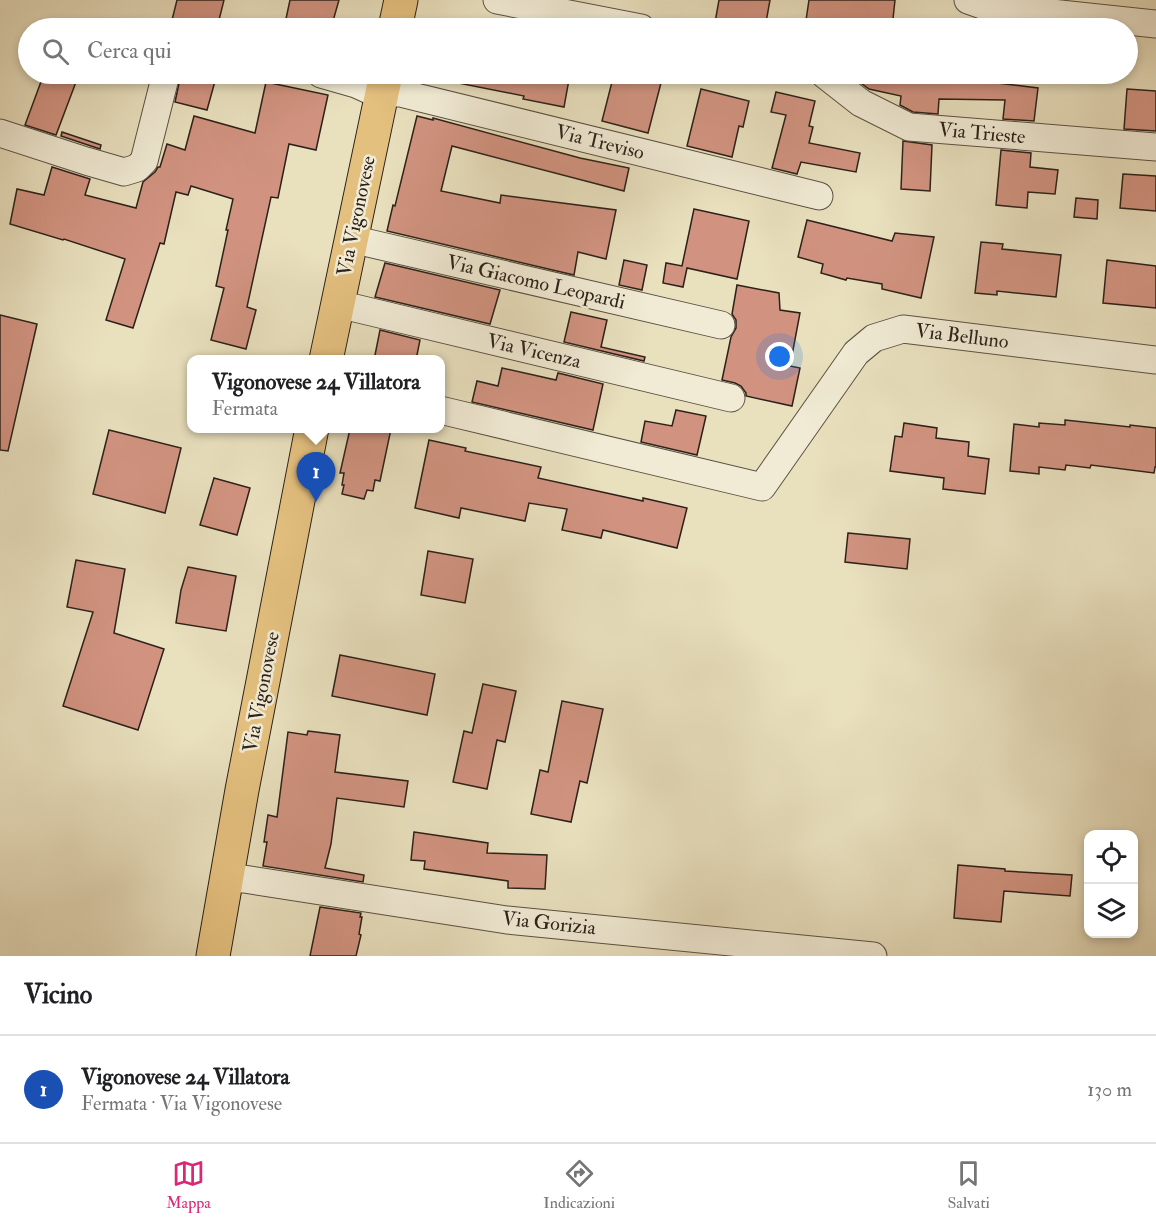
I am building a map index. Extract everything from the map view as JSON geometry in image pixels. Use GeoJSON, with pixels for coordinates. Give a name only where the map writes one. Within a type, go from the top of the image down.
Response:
{"type":"FeatureCollection","features":[{"type":"Feature","properties":{"kind":"main road"},"geometry":{"type":"LineString","coordinates":[[397,18],[401,0]]}},
{"type":"Feature","properties":{"kind":"main road","name":"Via Vigonovese"},"geometry":{"type":"LineString","coordinates":[[327,355],[383,84]]}},
{"type":"Feature","properties":{"kind":"main road","name":"Via Vigonovese"},"geometry":{"type":"LineString","coordinates":[[213,956],[268,650],[311,433]]}},
{"type":"Feature","properties":{"kind":"street"},"geometry":{"type":"LineString","coordinates":[[497,0],[590,18]]}},
{"type":"Feature","properties":{"kind":"street"},"geometry":{"type":"LineString","coordinates":[[968,0],[985,6],[1099,18]]}},
{"type":"Feature","properties":{"kind":"street"},"geometry":{"type":"LineString","coordinates":[[1138,22],[1156,24]]}},
{"type":"Feature","properties":{"kind":"street"},"geometry":{"type":"LineString","coordinates":[[0,133],[124,172],[137,168],[144,160],[163,84]]}},
{"type":"Feature","properties":{"kind":"street","name":"Via Treviso"},"geometry":{"type":"LineString","coordinates":[[385,84],[400,93],[819,196]]}},
{"type":"Feature","properties":{"kind":"street","name":"Via Trieste"},"geometry":{"type":"LineString","coordinates":[[837,84],[861,103],[909,128],[1156,147]]}},
{"type":"Feature","properties":{"kind":"street","name":"Via Giacomo Leopardi"},"geometry":{"type":"LineString","coordinates":[[351,239],[722,325]]}},
{"type":"Feature","properties":{"kind":"street","name":"Via Vicenza"},"geometry":{"type":"LineString","coordinates":[[338,304],[731,398]]}},
{"type":"Feature","properties":{"kind":"street","name":"Via Belluno"},"geometry":{"type":"LineString","coordinates":[[445,411],[762,487],[856,353],[874,338],[903,329],[1156,360]]}},
{"type":"Feature","properties":{"kind":"street","name":"Via Gorizia"},"geometry":{"type":"LineString","coordinates":[[226,879],[244,879],[507,920],[873,956]]}},
{"type":"Feature","properties":{"kind":"building"},"geometry":{"type":"Polygon","coordinates":[[[177,0],[224,0],[220,18],[172,18],[177,0]]]}},
{"type":"Feature","properties":{"kind":"building"},"geometry":{"type":"Polygon","coordinates":[[[290,0],[339,0],[334,18],[286,18],[290,0]]]}},
{"type":"Feature","properties":{"kind":"building"},"geometry":{"type":"Polygon","coordinates":[[[719,0],[770,0],[767,18],[716,18],[719,0]]]}},
{"type":"Feature","properties":{"kind":"building"},"geometry":{"type":"Polygon","coordinates":[[[809,0],[895,0],[893,18],[806,18],[809,0]]]}},
{"type":"Feature","properties":{"kind":"building"},"geometry":{"type":"Polygon","coordinates":[[[40,84],[75,84],[56,135],[25,125],[40,84]]]}},
{"type":"Feature","properties":{"kind":"building"},"geometry":{"type":"Polygon","coordinates":[[[179,84],[214,84],[207,110],[175,102],[179,84]]]}},
{"type":"Feature","properties":{"kind":"building"},"geometry":{"type":"Polygon","coordinates":[[[266,84],[328,95],[316,150],[289,144],[278,198],[271,197],[247,307],[256,310],[246,349],[211,340],[224,288],[216,286],[233,199],[191,186],[188,195],[176,192],[164,244],[160,243],[133,328],[106,320],[125,259],[10,224],[17,189],[44,195],[52,167],[90,179],[85,195],[136,208],[143,182],[160,167],[167,144],[185,150],[194,116],[255,133],[266,84]]]}},
{"type":"Feature","properties":{"kind":"building"},"geometry":{"type":"Polygon","coordinates":[[[463,84],[568,84],[564,107],[523,99],[524,96],[463,84]]]}},
{"type":"Feature","properties":{"kind":"building"},"geometry":{"type":"Polygon","coordinates":[[[611,84],[661,84],[648,133],[602,121],[611,84]]]}},
{"type":"Feature","properties":{"kind":"building"},"geometry":{"type":"Polygon","coordinates":[[[862,84],[1005,84],[1038,88],[1034,121],[1003,119],[1005,100],[939,99],[938,114],[913,112],[900,105],[901,96],[869,89],[862,84]]]}},
{"type":"Feature","properties":{"kind":"building"},"geometry":{"type":"Polygon","coordinates":[[[701,89],[749,101],[743,127],[739,126],[732,157],[687,146],[701,89]]]}},
{"type":"Feature","properties":{"kind":"building"},"geometry":{"type":"Polygon","coordinates":[[[1127,89],[1156,91],[1156,131],[1124,129],[1127,89]]]}},
{"type":"Feature","properties":{"kind":"building"},"geometry":{"type":"Polygon","coordinates":[[[776,92],[815,101],[809,126],[813,127],[809,143],[860,153],[856,172],[801,162],[797,174],[772,168],[786,115],[771,112],[776,92]]]}},
{"type":"Feature","properties":{"kind":"building"},"geometry":{"type":"Polygon","coordinates":[[[417,116],[433,120],[433,118],[580,158],[629,168],[624,191],[452,146],[441,191],[500,203],[501,195],[616,210],[606,259],[578,252],[574,275],[387,231],[417,116]]]}},
{"type":"Feature","properties":{"kind":"building"},"geometry":{"type":"Polygon","coordinates":[[[62,132],[101,145],[100,149],[61,136],[62,132]]]}},
{"type":"Feature","properties":{"kind":"building"},"geometry":{"type":"Polygon","coordinates":[[[903,141],[932,145],[930,191],[901,189],[903,141]]]}},
{"type":"Feature","properties":{"kind":"building"},"geometry":{"type":"Polygon","coordinates":[[[1001,150],[1031,153],[1030,167],[1058,170],[1055,194],[1028,192],[1027,208],[996,205],[1001,150]]]}},
{"type":"Feature","properties":{"kind":"building"},"geometry":{"type":"Polygon","coordinates":[[[1123,174],[1156,176],[1156,211],[1120,208],[1123,174]]]}},
{"type":"Feature","properties":{"kind":"building"},"geometry":{"type":"Polygon","coordinates":[[[1076,198],[1098,200],[1097,219],[1074,217],[1076,198]]]}},
{"type":"Feature","properties":{"kind":"building"},"geometry":{"type":"Polygon","coordinates":[[[694,209],[749,221],[737,279],[687,268],[683,287],[663,283],[666,263],[682,266],[694,209]]]}},
{"type":"Feature","properties":{"kind":"building"},"geometry":{"type":"Polygon","coordinates":[[[807,220],[892,241],[895,233],[934,237],[921,298],[882,289],[882,284],[847,278],[846,280],[821,273],[823,264],[798,257],[807,220]]]}},
{"type":"Feature","properties":{"kind":"building"},"geometry":{"type":"Polygon","coordinates":[[[981,242],[1003,244],[1002,249],[1061,255],[1056,297],[997,291],[997,295],[975,293],[981,242]]]}},
{"type":"Feature","properties":{"kind":"building"},"geometry":{"type":"Polygon","coordinates":[[[624,260],[647,265],[642,290],[619,285],[624,260]]]}},
{"type":"Feature","properties":{"kind":"building"},"geometry":{"type":"Polygon","coordinates":[[[1107,260],[1156,266],[1156,308],[1103,303],[1107,260]]]}},
{"type":"Feature","properties":{"kind":"building"},"geometry":{"type":"Polygon","coordinates":[[[385,263],[500,290],[490,324],[375,297],[385,263]]]}},
{"type":"Feature","properties":{"kind":"building"},"geometry":{"type":"Polygon","coordinates":[[[737,285],[779,293],[780,310],[800,313],[790,366],[800,368],[792,406],[746,396],[741,386],[722,380],[731,337],[736,328],[736,320],[732,314],[737,285]]]}},
{"type":"Feature","properties":{"kind":"building"},"geometry":{"type":"Polygon","coordinates":[[[571,312],[607,320],[601,347],[645,357],[644,361],[564,342],[571,312]]]}},
{"type":"Feature","properties":{"kind":"building"},"geometry":{"type":"Polygon","coordinates":[[[0,315],[37,324],[8,451],[0,450],[0,315]]]}},
{"type":"Feature","properties":{"kind":"building"},"geometry":{"type":"Polygon","coordinates":[[[380,330],[420,340],[417,355],[375,355],[380,330]]]}},
{"type":"Feature","properties":{"kind":"building"},"geometry":{"type":"Polygon","coordinates":[[[502,368],[556,380],[558,373],[603,384],[593,430],[472,402],[477,381],[498,386],[502,368]]]}},
{"type":"Feature","properties":{"kind":"building"},"geometry":{"type":"Polygon","coordinates":[[[676,410],[706,416],[697,455],[641,442],[645,421],[672,426],[676,410]]]}},
{"type":"Feature","properties":{"kind":"building"},"geometry":{"type":"Polygon","coordinates":[[[1065,420],[1156,428],[1154,473],[1091,465],[1090,468],[1066,465],[1065,470],[1039,467],[1039,474],[1010,471],[1014,424],[1039,427],[1039,423],[1065,425],[1065,420]]]}},
{"type":"Feature","properties":{"kind":"building"},"geometry":{"type":"Polygon","coordinates":[[[904,423],[937,428],[936,438],[969,442],[968,456],[989,459],[985,494],[943,489],[944,478],[890,471],[895,436],[902,437],[904,423]]]}},
{"type":"Feature","properties":{"kind":"building"},"geometry":{"type":"Polygon","coordinates":[[[109,430],[181,448],[165,513],[93,494],[109,430]]]}},
{"type":"Feature","properties":{"kind":"building"},"geometry":{"type":"Polygon","coordinates":[[[349,433],[390,433],[380,481],[375,480],[373,491],[367,490],[364,499],[342,494],[344,473],[340,473],[349,433]]]}},
{"type":"Feature","properties":{"kind":"building"},"geometry":{"type":"Polygon","coordinates":[[[429,440],[466,448],[465,451],[541,467],[538,478],[643,501],[643,498],[687,508],[677,548],[603,530],[601,538],[562,530],[567,509],[529,503],[525,521],[461,508],[459,518],[415,508],[429,440]]]}},
{"type":"Feature","properties":{"kind":"building"},"geometry":{"type":"Polygon","coordinates":[[[214,478],[250,488],[237,535],[200,525],[214,478]]]}},
{"type":"Feature","properties":{"kind":"building"},"geometry":{"type":"Polygon","coordinates":[[[848,533],[910,539],[907,569],[845,562],[848,533]]]}},
{"type":"Feature","properties":{"kind":"building"},"geometry":{"type":"Polygon","coordinates":[[[428,551],[473,559],[465,603],[421,595],[428,551]]]}},
{"type":"Feature","properties":{"kind":"building"},"geometry":{"type":"Polygon","coordinates":[[[76,560],[125,569],[114,633],[164,649],[138,730],[63,706],[93,612],[67,607],[76,560]]]}},
{"type":"Feature","properties":{"kind":"building"},"geometry":{"type":"Polygon","coordinates":[[[188,567],[236,576],[226,631],[176,623],[181,590],[188,567]]]}},
{"type":"Feature","properties":{"kind":"building"},"geometry":{"type":"Polygon","coordinates":[[[340,655],[435,674],[427,715],[332,696],[340,655]]]}},
{"type":"Feature","properties":{"kind":"building"},"geometry":{"type":"Polygon","coordinates":[[[483,684],[516,691],[505,742],[497,740],[487,789],[453,782],[464,731],[472,733],[483,684]]]}},
{"type":"Feature","properties":{"kind":"building"},"geometry":{"type":"Polygon","coordinates":[[[562,701],[603,709],[587,783],[580,781],[571,822],[531,814],[540,770],[548,772],[562,701]]]}},
{"type":"Feature","properties":{"kind":"building"},"geometry":{"type":"Polygon","coordinates":[[[308,731],[340,735],[335,772],[408,781],[404,807],[337,798],[331,844],[325,868],[364,875],[363,882],[263,866],[268,815],[277,817],[288,732],[307,735],[308,731]]]}},
{"type":"Feature","properties":{"kind":"building"},"geometry":{"type":"Polygon","coordinates":[[[414,832],[488,843],[487,853],[547,855],[545,889],[508,888],[508,881],[424,869],[425,861],[411,860],[414,832]]]}},
{"type":"Feature","properties":{"kind":"building"},"geometry":{"type":"Polygon","coordinates":[[[958,865],[1005,869],[1005,871],[1072,875],[1070,896],[1004,891],[1001,922],[954,918],[958,865]]]}},
{"type":"Feature","properties":{"kind":"building"},"geometry":{"type":"Polygon","coordinates":[[[320,907],[361,913],[359,934],[361,935],[356,956],[310,956],[320,907]]]}},
{"type":"Feature","properties":{"kind":"place","name":"Vigonovese 24 Villatora"},"geometry":{"type":"Point","coordinates":[316,502]}}]}
